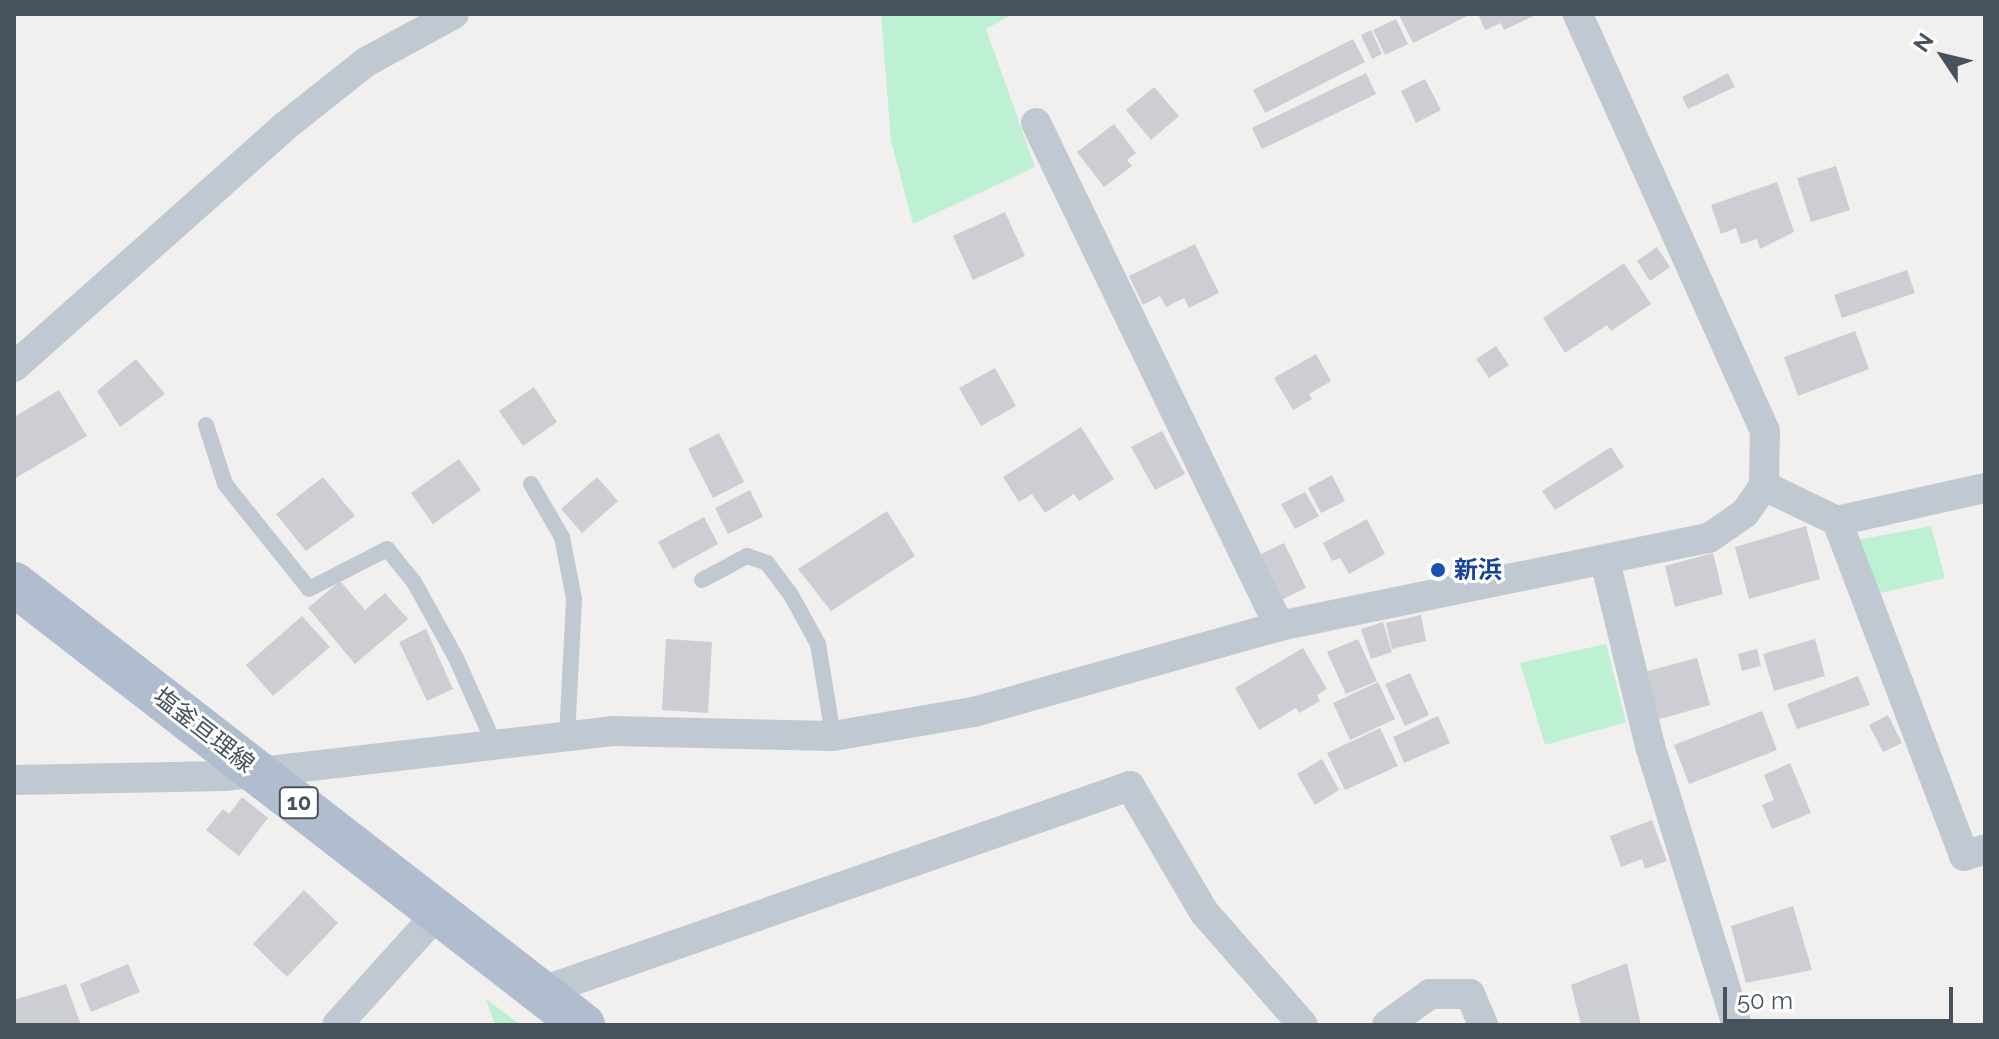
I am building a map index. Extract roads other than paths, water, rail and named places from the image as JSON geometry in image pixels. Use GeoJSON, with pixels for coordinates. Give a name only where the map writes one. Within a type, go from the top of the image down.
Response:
{"type":"FeatureCollection","features":[{"type":"Feature","properties":{"kind":"main road","name":"塩釜亘理線"},"geometry":{"type":"LineString","coordinates":[[14,584],[583,1025]]}},
{"type":"Feature","properties":{"kind":"street"},"geometry":{"type":"LineString","coordinates":[[14,367],[284,127],[366,62],[454,14]]}},
{"type":"Feature","properties":{"kind":"street"},"geometry":{"type":"LineString","coordinates":[[14,780],[260,772],[612,731],[833,736],[974,712],[1279,626],[1709,538],[1745,513],[1764,486],[1765,431],[1578,14]]}},
{"type":"Feature","properties":{"kind":"street"},"geometry":{"type":"LineString","coordinates":[[1036,123],[1279,626]]}},
{"type":"Feature","properties":{"kind":"street"},"geometry":{"type":"LineString","coordinates":[[1764,486],[1837,521],[1985,488]]}},
{"type":"Feature","properties":{"kind":"street"},"geometry":{"type":"LineString","coordinates":[[1837,521],[1964,856],[1985,849]]}},
{"type":"Feature","properties":{"kind":"street"},"geometry":{"type":"LineString","coordinates":[[1605,561],[1650,746],[1737,1025]]}},
{"type":"Feature","properties":{"kind":"street"},"geometry":{"type":"LineString","coordinates":[[540,992],[1130,786],[1204,912],[1303,1025]]}},
{"type":"Feature","properties":{"kind":"street"},"geometry":{"type":"LineString","coordinates":[[337,1025],[438,913]]}},
{"type":"Feature","properties":{"kind":"street"},"geometry":{"type":"LineString","coordinates":[[1387,1025],[1430,994],[1470,994],[1483,1025]]}},
{"type":"Feature","properties":{"kind":"lane"},"geometry":{"type":"LineString","coordinates":[[206,425],[225,484],[309,589],[387,549],[414,582],[456,658],[495,745]]}},
{"type":"Feature","properties":{"kind":"lane"},"geometry":{"type":"LineString","coordinates":[[531,484],[562,537],[574,599],[567,736]]}},
{"type":"Feature","properties":{"kind":"lane"},"geometry":{"type":"LineString","coordinates":[[702,580],[747,556],[767,563],[791,595],[818,644],[833,736]]}},
{"type":"Feature","properties":{"kind":"place","name":"新浜"},"geometry":{"type":"Point","coordinates":[1438,570]}}]}
